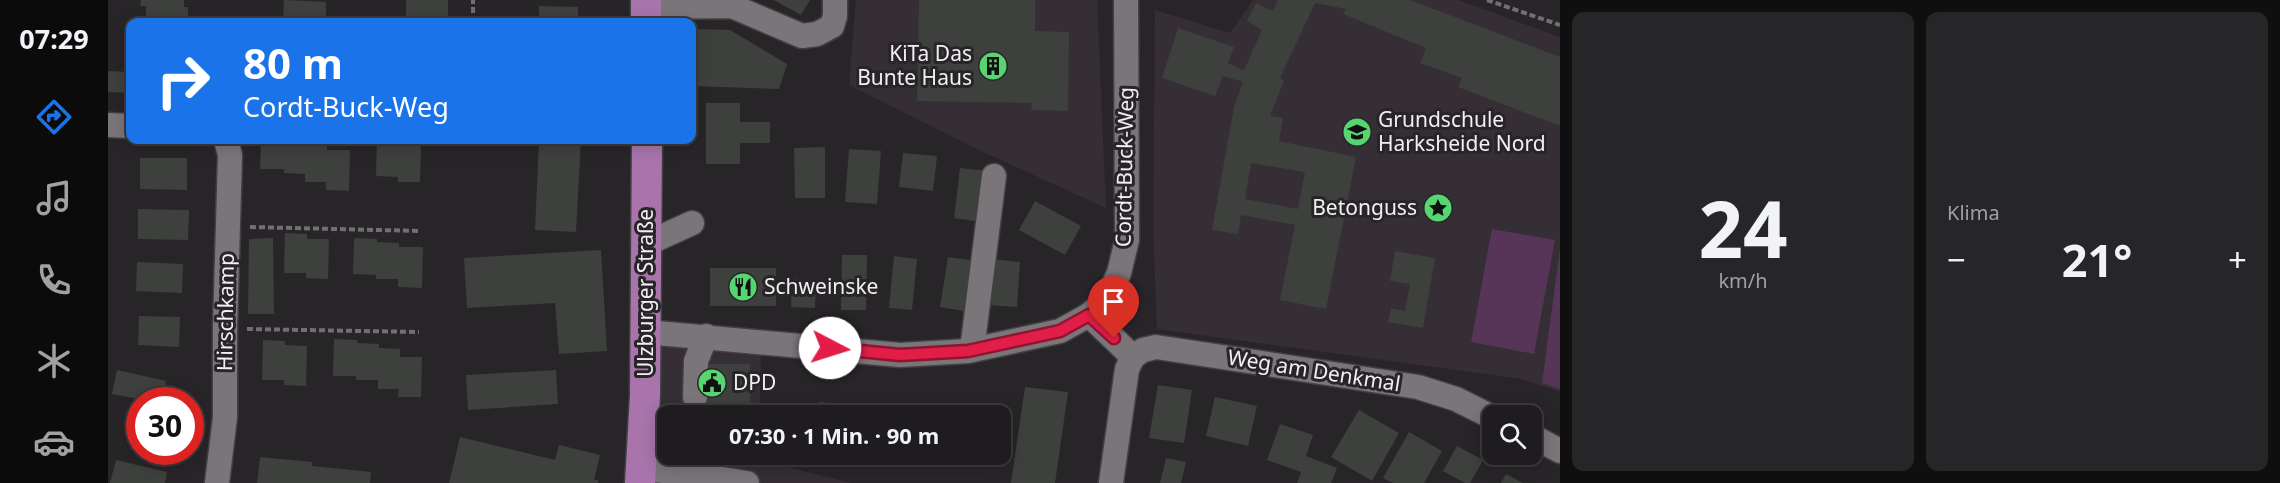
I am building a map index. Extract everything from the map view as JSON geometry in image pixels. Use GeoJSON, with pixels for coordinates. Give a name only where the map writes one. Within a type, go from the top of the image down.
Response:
{"type":"FeatureCollection","features":[{"type":"Feature","properties":{"kind":"main road","name":"Ulzburger Straße"},"geometry":{"type":"LineString","coordinates":[[641,476],[645,396],[647,144]]}},
{"type":"Feature","properties":{"kind":"street"},"geometry":{"type":"LineString","coordinates":[[646,10],[732,6],[802,36],[817,34],[831,26],[836,16],[835,0]]}},
{"type":"Feature","properties":{"kind":"street","name":"Cordt-Buck-Weg"},"geometry":{"type":"LineString","coordinates":[[1089,315],[1105,301],[1113,286],[1119,273],[1126,240],[1126,0]]}},
{"type":"Feature","properties":{"kind":"street"},"geometry":{"type":"LineString","coordinates":[[108,125],[126,126]]}},
{"type":"Feature","properties":{"kind":"street","name":"Hirschkamp"},"geometry":{"type":"LineString","coordinates":[[217,483],[225,417],[230,155],[228,144]]}},
{"type":"Feature","properties":{"kind":"street"},"geometry":{"type":"LineString","coordinates":[[972,350],[994,176]]}},
{"type":"Feature","properties":{"kind":"street"},"geometry":{"type":"LineString","coordinates":[[646,244],[692,223]]}},
{"type":"Feature","properties":{"kind":"street"},"geometry":{"type":"LineString","coordinates":[[646,332],[900,355],[972,350],[1060,331],[1089,315],[1132,357],[1127,369],[1111,483]]}},
{"type":"Feature","properties":{"kind":"street"},"geometry":{"type":"LineString","coordinates":[[695,397],[696,361],[706,336]]}},
{"type":"Feature","properties":{"kind":"street","name":"Weg am Denkmal"},"geometry":{"type":"LineString","coordinates":[[1132,357],[1143,350],[1156,347],[1418,387],[1456,399],[1482,412]]}},
{"type":"Feature","properties":{"kind":"street"},"geometry":{"type":"LineString","coordinates":[[1542,441],[1560,451]]}},
{"type":"Feature","properties":{"kind":"street"},"geometry":{"type":"LineString","coordinates":[[641,476],[686,473],[747,483]]}},
{"type":"Feature","properties":{"kind":"path"},"geometry":{"type":"LineString","coordinates":[[473,0],[473,18]]}},
{"type":"Feature","properties":{"kind":"path"},"geometry":{"type":"LineString","coordinates":[[1487,0],[1560,25]]}},
{"type":"Feature","properties":{"kind":"path"},"geometry":{"type":"LineString","coordinates":[[228,226],[421,231]]}},
{"type":"Feature","properties":{"kind":"path"},"geometry":{"type":"LineString","coordinates":[[225,328],[419,332]]}},
{"type":"Feature","properties":{"kind":"shaded area"},"geometry":{"type":"Polygon","coordinates":[[[856,0],[1097,0],[1106,208],[981,151],[849,85],[856,0]]]}},
{"type":"Feature","properties":{"kind":"shaded area","name":"Grundschule Harksheide Nord"},"geometry":{"type":"Polygon","coordinates":[[[1253,0],[1458,0],[1560,37],[1560,392],[1522,379],[1157,329],[1153,227],[1155,10],[1230,33],[1253,0]]]}},
{"type":"Feature","properties":{"kind":"shaded area"},"geometry":{"type":"Polygon","coordinates":[[[1492,229],[1555,240],[1534,354],[1471,342],[1492,229]]]}},
{"type":"Feature","properties":{"kind":"shaded area"},"geometry":{"type":"Polygon","coordinates":[[[1560,249],[1560,389],[1542,383],[1560,249]]]}},
{"type":"Feature","properties":{"kind":"shaded area"},"geometry":{"type":"Polygon","coordinates":[[[653,342],[761,350],[760,405],[657,405],[657,465],[779,465],[851,483],[647,483],[653,342]]]}},
{"type":"Feature","properties":{"kind":"building"},"geometry":{"type":"Polygon","coordinates":[[[141,0],[184,0],[184,7],[188,7],[188,18],[146,18],[146,6],[140,6],[141,0]]]}},
{"type":"Feature","properties":{"kind":"building"},"geometry":{"type":"Polygon","coordinates":[[[284,0],[326,2],[326,18],[283,18],[284,0]]]}},
{"type":"Feature","properties":{"kind":"building"},"geometry":{"type":"Polygon","coordinates":[[[406,0],[448,0],[448,18],[406,18],[406,0]]]}},
{"type":"Feature","properties":{"kind":"building"},"geometry":{"type":"Polygon","coordinates":[[[774,0],[810,0],[801,15],[774,0]]]}},
{"type":"Feature","properties":{"kind":"building","name":"KiTa Das Bunte Haus"},"geometry":{"type":"Polygon","coordinates":[[[919,0],[1035,0],[1035,31],[1069,32],[1068,111],[1031,110],[1032,103],[917,101],[919,0]]]}},
{"type":"Feature","properties":{"kind":"building"},"geometry":{"type":"Polygon","coordinates":[[[1278,0],[1410,0],[1560,57],[1560,126],[1458,87],[1462,78],[1420,63],[1426,48],[1343,14],[1346,9],[1315,3],[1280,78],[1284,81],[1270,116],[1283,118],[1279,141],[1356,157],[1326,309],[1280,300],[1295,225],[1241,215],[1238,234],[1212,230],[1234,107],[1243,82],[1223,76],[1215,96],[1162,78],[1178,28],[1234,47],[1228,63],[1244,70],[1262,30],[1247,21],[1256,3],[1273,11],[1278,0]],[[1251,163],[1245,199],[1298,209],[1305,172],[1251,163]]]}},
{"type":"Feature","properties":{"kind":"building"},"geometry":{"type":"Polygon","coordinates":[[[539,6],[578,7],[578,18],[539,18],[539,6]]]}},
{"type":"Feature","properties":{"kind":"building"},"geometry":{"type":"Polygon","coordinates":[[[696,29],[730,30],[787,64],[779,89],[696,86],[696,29]]]}},
{"type":"Feature","properties":{"kind":"building"},"geometry":{"type":"Polygon","coordinates":[[[108,71],[126,72],[126,93],[108,92],[108,71]]]}},
{"type":"Feature","properties":{"kind":"building"},"geometry":{"type":"Polygon","coordinates":[[[706,103],[740,103],[740,122],[770,122],[770,143],[740,143],[740,164],[706,164],[706,103]]]}},
{"type":"Feature","properties":{"kind":"building"},"geometry":{"type":"Polygon","coordinates":[[[261,144],[327,144],[327,150],[350,150],[349,191],[326,190],[326,182],[305,182],[305,174],[284,173],[284,169],[260,169],[261,144]]]}},
{"type":"Feature","properties":{"kind":"building"},"geometry":{"type":"Polygon","coordinates":[[[377,144],[421,144],[420,182],[398,182],[398,177],[376,176],[377,144]]]}},
{"type":"Feature","properties":{"kind":"building"},"geometry":{"type":"Polygon","coordinates":[[[539,144],[581,144],[576,232],[535,230],[539,144]]]}},
{"type":"Feature","properties":{"kind":"building"},"geometry":{"type":"Polygon","coordinates":[[[825,147],[825,198],[795,198],[794,148],[825,147]]]}},
{"type":"Feature","properties":{"kind":"building"},"geometry":{"type":"Polygon","coordinates":[[[849,149],[881,151],[877,204],[845,202],[849,149]]]}},
{"type":"Feature","properties":{"kind":"building"},"geometry":{"type":"Polygon","coordinates":[[[903,153],[937,156],[933,191],[899,187],[903,153]]]}},
{"type":"Feature","properties":{"kind":"building"},"geometry":{"type":"Polygon","coordinates":[[[140,158],[187,158],[187,190],[140,189],[140,158]]]}},
{"type":"Feature","properties":{"kind":"building"},"geometry":{"type":"Polygon","coordinates":[[[960,168],[988,171],[982,222],[954,218],[960,168]]]}},
{"type":"Feature","properties":{"kind":"building"},"geometry":{"type":"Polygon","coordinates":[[[1035,201],[1081,226],[1065,255],[1019,230],[1035,201]]]}},
{"type":"Feature","properties":{"kind":"building"},"geometry":{"type":"Polygon","coordinates":[[[138,209],[189,210],[188,240],[138,239],[138,209]]]}},
{"type":"Feature","properties":{"kind":"building"},"geometry":{"type":"Polygon","coordinates":[[[285,233],[307,234],[307,239],[329,239],[328,279],[306,278],[306,273],[284,273],[285,233]]]}},
{"type":"Feature","properties":{"kind":"building"},"geometry":{"type":"Polygon","coordinates":[[[273,238],[274,314],[248,314],[249,239],[273,238]]]}},
{"type":"Feature","properties":{"kind":"building"},"geometry":{"type":"Polygon","coordinates":[[[354,238],[399,243],[399,247],[423,247],[422,288],[398,287],[398,279],[376,279],[376,275],[353,274],[354,238]]]}},
{"type":"Feature","properties":{"kind":"building"},"geometry":{"type":"Polygon","coordinates":[[[601,250],[607,351],[559,354],[555,303],[467,308],[464,258],[601,250]]]}},
{"type":"Feature","properties":{"kind":"building"},"geometry":{"type":"Polygon","coordinates":[[[1395,251],[1435,258],[1423,328],[1388,322],[1391,308],[1405,311],[1410,284],[1390,281],[1395,251]]]}},
{"type":"Feature","properties":{"kind":"building"},"geometry":{"type":"Polygon","coordinates":[[[842,255],[867,255],[866,310],[841,310],[842,255]]]}},
{"type":"Feature","properties":{"kind":"building"},"geometry":{"type":"Polygon","coordinates":[[[894,256],[917,259],[912,310],[889,308],[894,256]]]}},
{"type":"Feature","properties":{"kind":"building"},"geometry":{"type":"Polygon","coordinates":[[[948,257],[977,261],[970,312],[940,307],[948,257]]]}},
{"type":"Feature","properties":{"kind":"building"},"geometry":{"type":"Polygon","coordinates":[[[991,259],[1020,262],[1017,307],[988,305],[991,259]]]}},
{"type":"Feature","properties":{"kind":"building"},"geometry":{"type":"Polygon","coordinates":[[[137,262],[183,264],[182,293],[136,291],[137,262]]]}},
{"type":"Feature","properties":{"kind":"building","name":"Schweinske"},"geometry":{"type":"Polygon","coordinates":[[[710,268],[776,268],[776,306],[710,306],[710,268]]]}},
{"type":"Feature","properties":{"kind":"building"},"geometry":{"type":"Polygon","coordinates":[[[792,279],[816,280],[815,308],[791,307],[792,279]]]}},
{"type":"Feature","properties":{"kind":"building"},"geometry":{"type":"Polygon","coordinates":[[[139,316],[180,317],[179,347],[138,345],[139,316]]]}},
{"type":"Feature","properties":{"kind":"building"},"geometry":{"type":"Polygon","coordinates":[[[334,339],[357,340],[357,343],[379,344],[379,348],[400,349],[400,357],[422,357],[421,397],[398,397],[399,389],[378,389],[378,380],[356,380],[356,376],[333,376],[334,339]]]}},
{"type":"Feature","properties":{"kind":"building"},"geometry":{"type":"Polygon","coordinates":[[[263,340],[285,341],[285,345],[307,346],[306,386],[284,385],[284,380],[262,380],[263,340]]]}},
{"type":"Feature","properties":{"kind":"building"},"geometry":{"type":"Polygon","coordinates":[[[706,364],[750,364],[750,405],[704,405],[706,364]]]}},
{"type":"Feature","properties":{"kind":"building"},"geometry":{"type":"Polygon","coordinates":[[[117,370],[166,381],[165,387],[126,387],[126,397],[112,394],[117,370]]]}},
{"type":"Feature","properties":{"kind":"building"},"geometry":{"type":"Polygon","coordinates":[[[556,370],[558,404],[468,410],[466,375],[556,370]]]}},
{"type":"Feature","properties":{"kind":"building"},"geometry":{"type":"Polygon","coordinates":[[[1158,385],[1192,390],[1184,443],[1149,438],[1158,385]]]}},
{"type":"Feature","properties":{"kind":"building"},"geometry":{"type":"Polygon","coordinates":[[[1025,387],[1068,392],[1055,483],[1011,483],[1025,387]]]}},
{"type":"Feature","properties":{"kind":"building"},"geometry":{"type":"Polygon","coordinates":[[[1215,397],[1257,406],[1248,446],[1206,436],[1215,397]]]}},
{"type":"Feature","properties":{"kind":"building"},"geometry":{"type":"Polygon","coordinates":[[[819,402],[830,403],[830,405],[819,405],[819,402]]]}},
{"type":"Feature","properties":{"kind":"building"},"geometry":{"type":"Polygon","coordinates":[[[1359,410],[1399,433],[1372,481],[1331,457],[1359,410]]]}},
{"type":"Feature","properties":{"kind":"building"},"geometry":{"type":"Polygon","coordinates":[[[1280,424],[1313,435],[1306,456],[1337,468],[1331,483],[1297,483],[1301,472],[1267,460],[1280,424]]]}},
{"type":"Feature","properties":{"kind":"building"},"geometry":{"type":"Polygon","coordinates":[[[1409,432],[1442,451],[1424,483],[1393,483],[1383,478],[1409,432]]]}},
{"type":"Feature","properties":{"kind":"building"},"geometry":{"type":"Polygon","coordinates":[[[460,437],[555,460],[559,445],[600,455],[594,480],[598,480],[598,483],[449,483],[460,437]]]}},
{"type":"Feature","properties":{"kind":"building"},"geometry":{"type":"Polygon","coordinates":[[[1457,446],[1482,459],[1470,483],[1465,483],[1443,471],[1457,446]]]}},
{"type":"Feature","properties":{"kind":"building"},"geometry":{"type":"Polygon","coordinates":[[[260,457],[312,462],[312,466],[371,472],[370,483],[257,483],[260,457]]]}},
{"type":"Feature","properties":{"kind":"building"},"geometry":{"type":"Polygon","coordinates":[[[1166,458],[1186,462],[1181,483],[1160,483],[1166,458]]]}},
{"type":"Feature","properties":{"kind":"building"},"geometry":{"type":"Polygon","coordinates":[[[116,460],[126,462],[126,465],[137,465],[167,472],[165,483],[110,483],[116,460]]]}},
{"type":"Feature","properties":{"kind":"building"},"geometry":{"type":"Polygon","coordinates":[[[1506,474],[1523,483],[1501,483],[1506,474]]]}},
{"type":"Feature","properties":{"kind":"place","name":"KiTa Das Bunte Haus"},"geometry":{"type":"Point","coordinates":[993,66]}},
{"type":"Feature","properties":{"kind":"place","name":"Grundschule Harksheide Nord"},"geometry":{"type":"Point","coordinates":[1357,132]}},
{"type":"Feature","properties":{"kind":"place","name":"Betonguss"},"geometry":{"type":"Point","coordinates":[1438,208]}},
{"type":"Feature","properties":{"kind":"place","name":"Schweinske"},"geometry":{"type":"Point","coordinates":[743,287]}},
{"type":"Feature","properties":{"kind":"place","name":"DPD"},"geometry":{"type":"Point","coordinates":[712,383]}},
{"type":"Feature","properties":{"kind":"route"},"geometry":{"type":"LineString","coordinates":[[830,348],[900,355],[968,351],[1060,331],[1089,315],[1114,338]]}}]}
